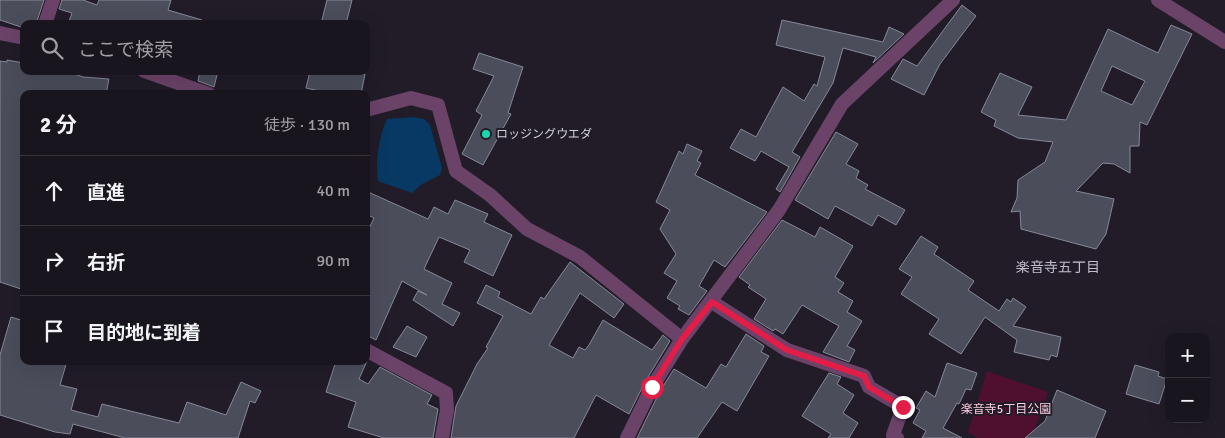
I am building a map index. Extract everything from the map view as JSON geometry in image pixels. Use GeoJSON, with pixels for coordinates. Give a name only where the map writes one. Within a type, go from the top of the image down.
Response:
{"type":"FeatureCollection","features":[{"type":"Feature","properties":{"kind":"street"},"geometry":{"type":"LineString","coordinates":[[46,20],[53,0]]}},
{"type":"Feature","properties":{"kind":"street"},"geometry":{"type":"LineString","coordinates":[[627,438],[652,387],[682,339],[712,302],[779,210],[842,104],[952,0]]}},
{"type":"Feature","properties":{"kind":"street"},"geometry":{"type":"LineString","coordinates":[[1158,0],[1225,42]]}},
{"type":"Feature","properties":{"kind":"street"},"geometry":{"type":"LineString","coordinates":[[0,34],[20,37]]}},
{"type":"Feature","properties":{"kind":"street"},"geometry":{"type":"LineString","coordinates":[[155,75],[198,90]]}},
{"type":"Feature","properties":{"kind":"street"},"geometry":{"type":"LineString","coordinates":[[370,109],[411,98],[438,106],[456,171],[490,195],[527,229],[580,257],[682,339]]}},
{"type":"Feature","properties":{"kind":"street"},"geometry":{"type":"LineString","coordinates":[[712,302],[787,350],[864,376],[869,387],[903,407],[893,435],[897,438]]}},
{"type":"Feature","properties":{"kind":"street"},"geometry":{"type":"LineString","coordinates":[[370,352],[446,393],[447,410],[442,438]]}},
{"type":"Feature","properties":{"kind":"green space","name":"楽音寺5丁目公園"},"geometry":{"type":"Polygon","coordinates":[[[987,371],[1048,392],[1032,438],[977,438],[968,432],[987,371]]]}},
{"type":"Feature","properties":{"kind":"water"},"geometry":{"type":"Polygon","coordinates":[[[413,117],[424,119],[430,125],[442,168],[440,175],[422,184],[412,193],[378,181],[377,158],[387,119],[413,117]]]}},
{"type":"Feature","properties":{"kind":"building"},"geometry":{"type":"Polygon","coordinates":[[[0,0],[44,0],[37,20],[20,20],[20,27],[0,20],[0,0]]]}},
{"type":"Feature","properties":{"kind":"building"},"geometry":{"type":"Polygon","coordinates":[[[62,0],[83,0],[97,5],[99,0],[171,0],[168,10],[202,20],[69,20],[72,13],[59,9],[62,0]]]}},
{"type":"Feature","properties":{"kind":"building"},"geometry":{"type":"Polygon","coordinates":[[[327,0],[352,0],[347,20],[322,20],[327,0]]]}},
{"type":"Feature","properties":{"kind":"building"},"geometry":{"type":"Polygon","coordinates":[[[962,5],[976,16],[940,64],[924,95],[891,79],[903,59],[917,66],[962,5]]]}},
{"type":"Feature","properties":{"kind":"building"},"geometry":{"type":"Polygon","coordinates":[[[782,20],[883,42],[889,27],[904,34],[873,63],[876,57],[843,48],[833,83],[792,152],[800,157],[780,192],[776,189],[789,167],[761,151],[755,161],[730,148],[741,129],[756,137],[783,87],[804,101],[814,84],[817,86],[825,57],[776,45],[782,20]]]}},
{"type":"Feature","properties":{"kind":"building"},"geometry":{"type":"Polygon","coordinates":[[[1171,25],[1192,34],[1147,125],[1140,122],[1139,146],[1130,146],[1130,173],[1114,164],[1103,163],[1076,191],[1114,199],[1106,234],[1096,249],[1021,229],[1020,211],[1011,212],[1017,198],[1018,180],[1045,162],[1053,142],[1018,138],[994,126],[996,120],[981,112],[1000,73],[1032,87],[1018,115],[1066,120],[1108,29],[1158,53],[1171,25]],[[1112,66],[1101,91],[1132,105],[1145,81],[1112,66]]]}},
{"type":"Feature","properties":{"kind":"building"},"geometry":{"type":"Polygon","coordinates":[[[479,53],[523,67],[508,113],[511,114],[483,165],[462,154],[482,115],[476,111],[494,76],[473,69],[479,53]]]}},
{"type":"Feature","properties":{"kind":"building"},"geometry":{"type":"Polygon","coordinates":[[[7,60],[20,62],[20,75],[77,75],[109,79],[107,90],[20,90],[20,289],[0,282],[0,61],[7,62],[7,60]]]}},
{"type":"Feature","properties":{"kind":"building"},"geometry":{"type":"Polygon","coordinates":[[[199,75],[217,75],[214,87],[198,81],[199,75]]]}},
{"type":"Feature","properties":{"kind":"building"},"geometry":{"type":"Polygon","coordinates":[[[309,75],[365,75],[362,90],[315,90],[306,88],[309,75]]]}},
{"type":"Feature","properties":{"kind":"building"},"geometry":{"type":"Polygon","coordinates":[[[836,132],[858,144],[846,164],[859,171],[856,178],[868,185],[865,189],[905,210],[896,225],[878,215],[872,226],[835,206],[828,219],[795,200],[836,132]]]}},
{"type":"Feature","properties":{"kind":"building"},"geometry":{"type":"Polygon","coordinates":[[[687,144],[702,151],[697,161],[701,163],[695,175],[767,212],[725,267],[714,260],[699,286],[707,291],[689,315],[678,309],[680,306],[667,298],[677,281],[664,273],[676,254],[660,229],[670,210],[656,202],[679,151],[683,154],[687,144]]]}},
{"type":"Feature","properties":{"kind":"building"},"geometry":{"type":"Polygon","coordinates":[[[370,193],[428,219],[434,207],[448,214],[455,200],[488,214],[484,222],[512,235],[493,276],[464,262],[470,250],[439,237],[424,269],[452,283],[442,304],[460,313],[453,326],[413,300],[418,291],[427,295],[402,281],[376,340],[370,337],[370,226],[374,218],[370,216],[370,193]]]}},
{"type":"Feature","properties":{"kind":"building"},"geometry":{"type":"Polygon","coordinates":[[[782,220],[815,237],[820,227],[853,246],[835,277],[844,283],[838,292],[853,301],[847,312],[862,321],[847,346],[855,350],[849,362],[823,352],[839,326],[802,305],[783,334],[775,329],[773,331],[754,319],[766,299],[748,287],[750,285],[739,277],[782,220]]]}},
{"type":"Feature","properties":{"kind":"building"},"geometry":{"type":"Polygon","coordinates":[[[921,236],[938,247],[934,254],[974,281],[968,290],[999,311],[1007,299],[1011,302],[1013,298],[1026,307],[1013,326],[1061,337],[1057,357],[1051,355],[1049,360],[1014,352],[1017,340],[985,317],[961,354],[929,334],[939,319],[901,294],[912,277],[899,269],[921,236]]]}},
{"type":"Feature","properties":{"kind":"building"},"geometry":{"type":"Polygon","coordinates":[[[570,262],[624,304],[614,318],[580,293],[549,345],[573,358],[579,347],[585,350],[589,345],[603,320],[652,350],[663,335],[670,341],[645,382],[629,414],[596,395],[574,438],[451,438],[456,406],[477,364],[488,348],[486,347],[503,316],[477,303],[486,285],[500,292],[498,297],[531,314],[541,297],[544,299],[570,262]]]}},
{"type":"Feature","properties":{"kind":"building"},"geometry":{"type":"Polygon","coordinates":[[[11,317],[20,320],[20,365],[66,365],[60,385],[77,389],[71,410],[98,417],[102,404],[179,423],[187,402],[226,415],[241,382],[261,391],[255,403],[250,401],[238,438],[125,438],[73,424],[70,434],[55,432],[0,415],[0,355],[11,317]]]}},
{"type":"Feature","properties":{"kind":"building"},"geometry":{"type":"Polygon","coordinates":[[[407,326],[427,337],[416,357],[393,347],[407,326]]]}},
{"type":"Feature","properties":{"kind":"building"},"geometry":{"type":"Polygon","coordinates":[[[746,334],[764,346],[761,352],[769,356],[737,411],[722,402],[697,438],[637,438],[660,391],[674,369],[706,388],[721,364],[726,367],[746,334]]]}},
{"type":"Feature","properties":{"kind":"building"},"geometry":{"type":"Polygon","coordinates":[[[947,363],[977,373],[971,390],[966,389],[959,404],[957,403],[943,428],[962,438],[922,438],[926,431],[913,423],[920,410],[916,408],[926,391],[935,397],[947,363]]]}},
{"type":"Feature","properties":{"kind":"building"},"geometry":{"type":"Polygon","coordinates":[[[335,365],[365,365],[359,379],[368,384],[380,367],[432,395],[427,404],[438,409],[433,438],[384,438],[348,427],[356,402],[326,392],[335,365]]]}},
{"type":"Feature","properties":{"kind":"building"},"geometry":{"type":"Polygon","coordinates":[[[1135,365],[1159,372],[1158,376],[1165,378],[1165,385],[1159,404],[1126,394],[1135,365]]]}},
{"type":"Feature","properties":{"kind":"building"},"geometry":{"type":"Polygon","coordinates":[[[829,373],[841,377],[837,384],[854,395],[843,413],[858,423],[849,438],[828,438],[831,434],[802,416],[829,373]]]}},
{"type":"Feature","properties":{"kind":"building"},"geometry":{"type":"Polygon","coordinates":[[[1057,390],[1106,411],[1095,438],[1025,438],[1045,421],[1057,390]]]}},
{"type":"Feature","properties":{"kind":"place","name":"ロッジングウエダ"},"geometry":{"type":"Point","coordinates":[486,134]}},
{"type":"Feature","properties":{"kind":"district","name":"楽音寺五丁目"},"geometry":{"type":"Point","coordinates":[1058,267]}},
{"type":"Feature","properties":{"kind":"route"},"geometry":{"type":"LineString","coordinates":[[652,387],[682,339],[712,302],[787,350],[864,376],[869,387],[903,407]]}}]}
